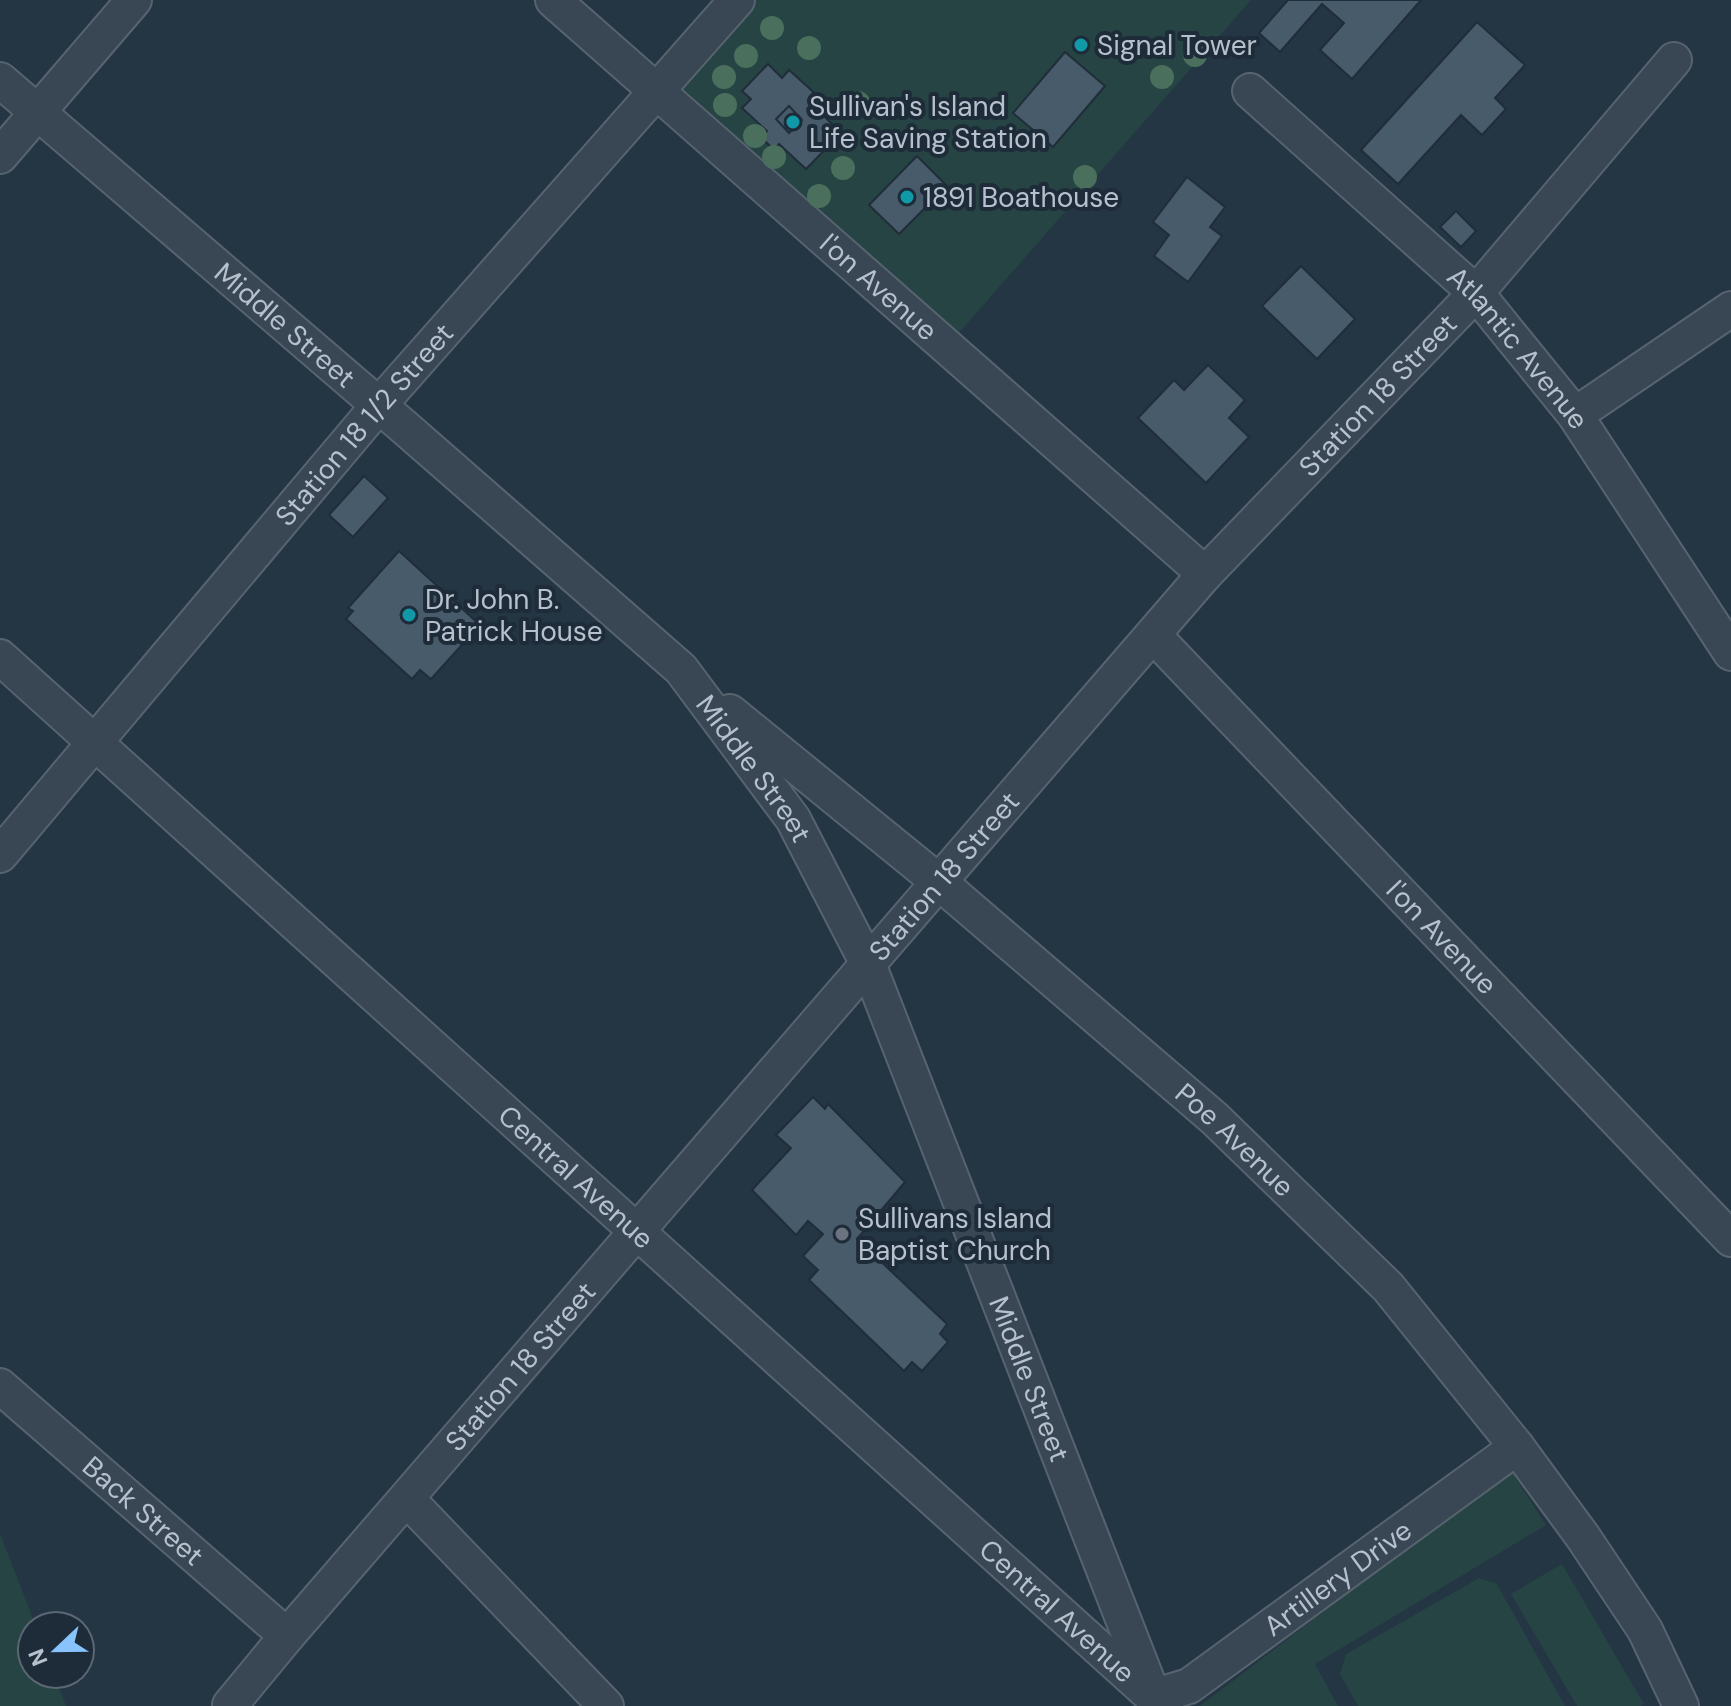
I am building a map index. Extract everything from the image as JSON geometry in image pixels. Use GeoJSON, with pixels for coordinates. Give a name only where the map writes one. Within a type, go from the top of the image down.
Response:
{"type":"FeatureCollection","features":[{"type":"Feature","properties":{"kind":"street"},"geometry":{"type":"LineString","coordinates":[[0,156],[134,0]]}},
{"type":"Feature","properties":{"kind":"street","name":"I'on Avenue"},"geometry":{"type":"LineString","coordinates":[[553,0],[1205,574]]}},
{"type":"Feature","properties":{"kind":"street","name":"Station 18 1/2 Street"},"geometry":{"type":"LineString","coordinates":[[0,855],[379,405],[737,0]]}},
{"type":"Feature","properties":{"kind":"street","name":"Station 18 Street"},"geometry":{"type":"LineString","coordinates":[[230,1705],[1205,574],[1476,293],[1674,60]]}},
{"type":"Feature","properties":{"kind":"street","name":"Middle Street"},"geometry":{"type":"LineString","coordinates":[[0,80],[681,669],[793,819],[868,964],[1155,1701]]}},
{"type":"Feature","properties":{"kind":"street","name":"Atlantic Avenue"},"geometry":{"type":"LineString","coordinates":[[1250,91],[1476,293],[1575,415],[1731,653]]}},
{"type":"Feature","properties":{"kind":"street"},"geometry":{"type":"LineString","coordinates":[[1575,415],[1731,309]]}},
{"type":"Feature","properties":{"kind":"street","name":"I'on Avenue"},"geometry":{"type":"LineString","coordinates":[[1153,635],[1731,1239]]}},
{"type":"Feature","properties":{"kind":"street","name":"Central Avenue"},"geometry":{"type":"LineString","coordinates":[[0,657],[1155,1701]]}},
{"type":"Feature","properties":{"kind":"street","name":"Poe Avenue"},"geometry":{"type":"LineString","coordinates":[[681,669],[802,773],[939,882],[1214,1118],[1377,1277],[1517,1447],[1583,1537],[1645,1630],[1681,1706]]}},
{"type":"Feature","properties":{"kind":"street","name":"Back Street"},"geometry":{"type":"LineString","coordinates":[[0,1386],[287,1636]]}},
{"type":"Feature","properties":{"kind":"street","name":"Artillery Drive"},"geometry":{"type":"LineString","coordinates":[[1155,1701],[1189,1686],[1517,1447]]}},
{"type":"Feature","properties":{"kind":"street"},"geometry":{"type":"LineString","coordinates":[[407,1499],[606,1706]]}},
{"type":"Feature","properties":{"kind":"green space"},"geometry":{"type":"Polygon","coordinates":[[[740,0],[1251,0],[950,343],[659,89],[740,0]]]}},
{"type":"Feature","properties":{"kind":"green space"},"geometry":{"type":"Polygon","coordinates":[[[1510,1469],[1546,1525],[1315,1664],[1338,1706],[1200,1706],[1510,1469]]]}},
{"type":"Feature","properties":{"kind":"green space"},"geometry":{"type":"Polygon","coordinates":[[[0,1534],[30,1610],[16,1610],[16,1690],[60,1690],[66,1706],[0,1706],[0,1534]]]}},
{"type":"Feature","properties":{"kind":"green space"},"geometry":{"type":"Polygon","coordinates":[[[1562,1564],[1644,1704],[1577,1706],[1511,1594],[1562,1564]]]}},
{"type":"Feature","properties":{"kind":"green space"},"geometry":{"type":"Polygon","coordinates":[[[1479,1578],[1497,1584],[1565,1706],[1358,1706],[1340,1674],[1346,1654],[1479,1578]]]}},
{"type":"Feature","properties":{"kind":"building"},"geometry":{"type":"Polygon","coordinates":[[[1288,0],[1421,0],[1352,79],[1320,50],[1344,23],[1322,4],[1280,52],[1259,33],[1288,0]]]}},
{"type":"Feature","properties":{"kind":"building"},"geometry":{"type":"Polygon","coordinates":[[[1477,22],[1525,65],[1495,98],[1506,109],[1482,135],[1461,115],[1398,184],[1361,150],[1477,22]]]}},
{"type":"Feature","properties":{"kind":"building"},"geometry":{"type":"Polygon","coordinates":[[[1065,52],[1105,86],[1053,147],[1013,113],[1065,52]]]}},
{"type":"Feature","properties":{"kind":"building","name":"Sullivan's Island Life Saving Station"},"geometry":{"type":"Polygon","coordinates":[[[768,64],[782,78],[789,70],[809,88],[828,107],[821,113],[841,133],[806,169],[779,144],[774,150],[761,137],[767,131],[742,108],[751,99],[742,91],[768,64]]]}},
{"type":"Feature","properties":{"kind":"building"},"geometry":{"type":"Polygon","coordinates":[[[789,106],[802,120],[789,133],[776,119],[789,106]]]}},
{"type":"Feature","properties":{"kind":"building","name":"1891 Boathouse"},"geometry":{"type":"Polygon","coordinates":[[[917,156],[947,186],[899,234],[869,205],[917,156]]]}},
{"type":"Feature","properties":{"kind":"building"},"geometry":{"type":"Polygon","coordinates":[[[1187,177],[1225,207],[1210,227],[1222,236],[1188,282],[1154,256],[1169,235],[1153,222],[1187,177]]]}},
{"type":"Feature","properties":{"kind":"building"},"geometry":{"type":"Polygon","coordinates":[[[1456,211],[1476,231],[1461,247],[1440,227],[1456,211]]]}},
{"type":"Feature","properties":{"kind":"building"},"geometry":{"type":"Polygon","coordinates":[[[1301,266],[1355,319],[1317,359],[1262,306],[1301,266]]]}},
{"type":"Feature","properties":{"kind":"building"},"geometry":{"type":"Polygon","coordinates":[[[1208,365],[1245,400],[1229,418],[1249,437],[1206,483],[1138,418],[1174,380],[1184,390],[1208,365]]]}},
{"type":"Feature","properties":{"kind":"building"},"geometry":{"type":"Polygon","coordinates":[[[364,476],[388,498],[353,537],[329,515],[364,476]]]}},
{"type":"Feature","properties":{"kind":"building","name":"Dr. John B. Patrick House"},"geometry":{"type":"Polygon","coordinates":[[[399,551],[480,625],[431,679],[420,670],[412,679],[346,619],[353,611],[348,608],[399,551]]]}},
{"type":"Feature","properties":{"kind":"building","name":"Sullivans Island Baptist Church"},"geometry":{"type":"Polygon","coordinates":[[[813,1097],[825,1109],[828,1104],[905,1182],[857,1239],[947,1324],[940,1334],[948,1342],[922,1371],[912,1362],[904,1371],[809,1280],[818,1270],[803,1256],[823,1234],[808,1221],[796,1235],[752,1190],[791,1148],[776,1135],[813,1097]]]}},
{"type":"Feature","properties":{"kind":"place","name":"Signal Tower"},"geometry":{"type":"Point","coordinates":[1081,45]}},
{"type":"Feature","properties":{"kind":"place","name":"Sullivan's Island Life Saving Station"},"geometry":{"type":"Point","coordinates":[793,122]}},
{"type":"Feature","properties":{"kind":"place","name":"1891 Boathouse"},"geometry":{"type":"Point","coordinates":[907,197]}},
{"type":"Feature","properties":{"kind":"place","name":"Dr. John B. Patrick House"},"geometry":{"type":"Point","coordinates":[409,615]}},
{"type":"Feature","properties":{"kind":"place","name":"Sullivans Island Baptist Church"},"geometry":{"type":"Point","coordinates":[842,1234]}}]}
